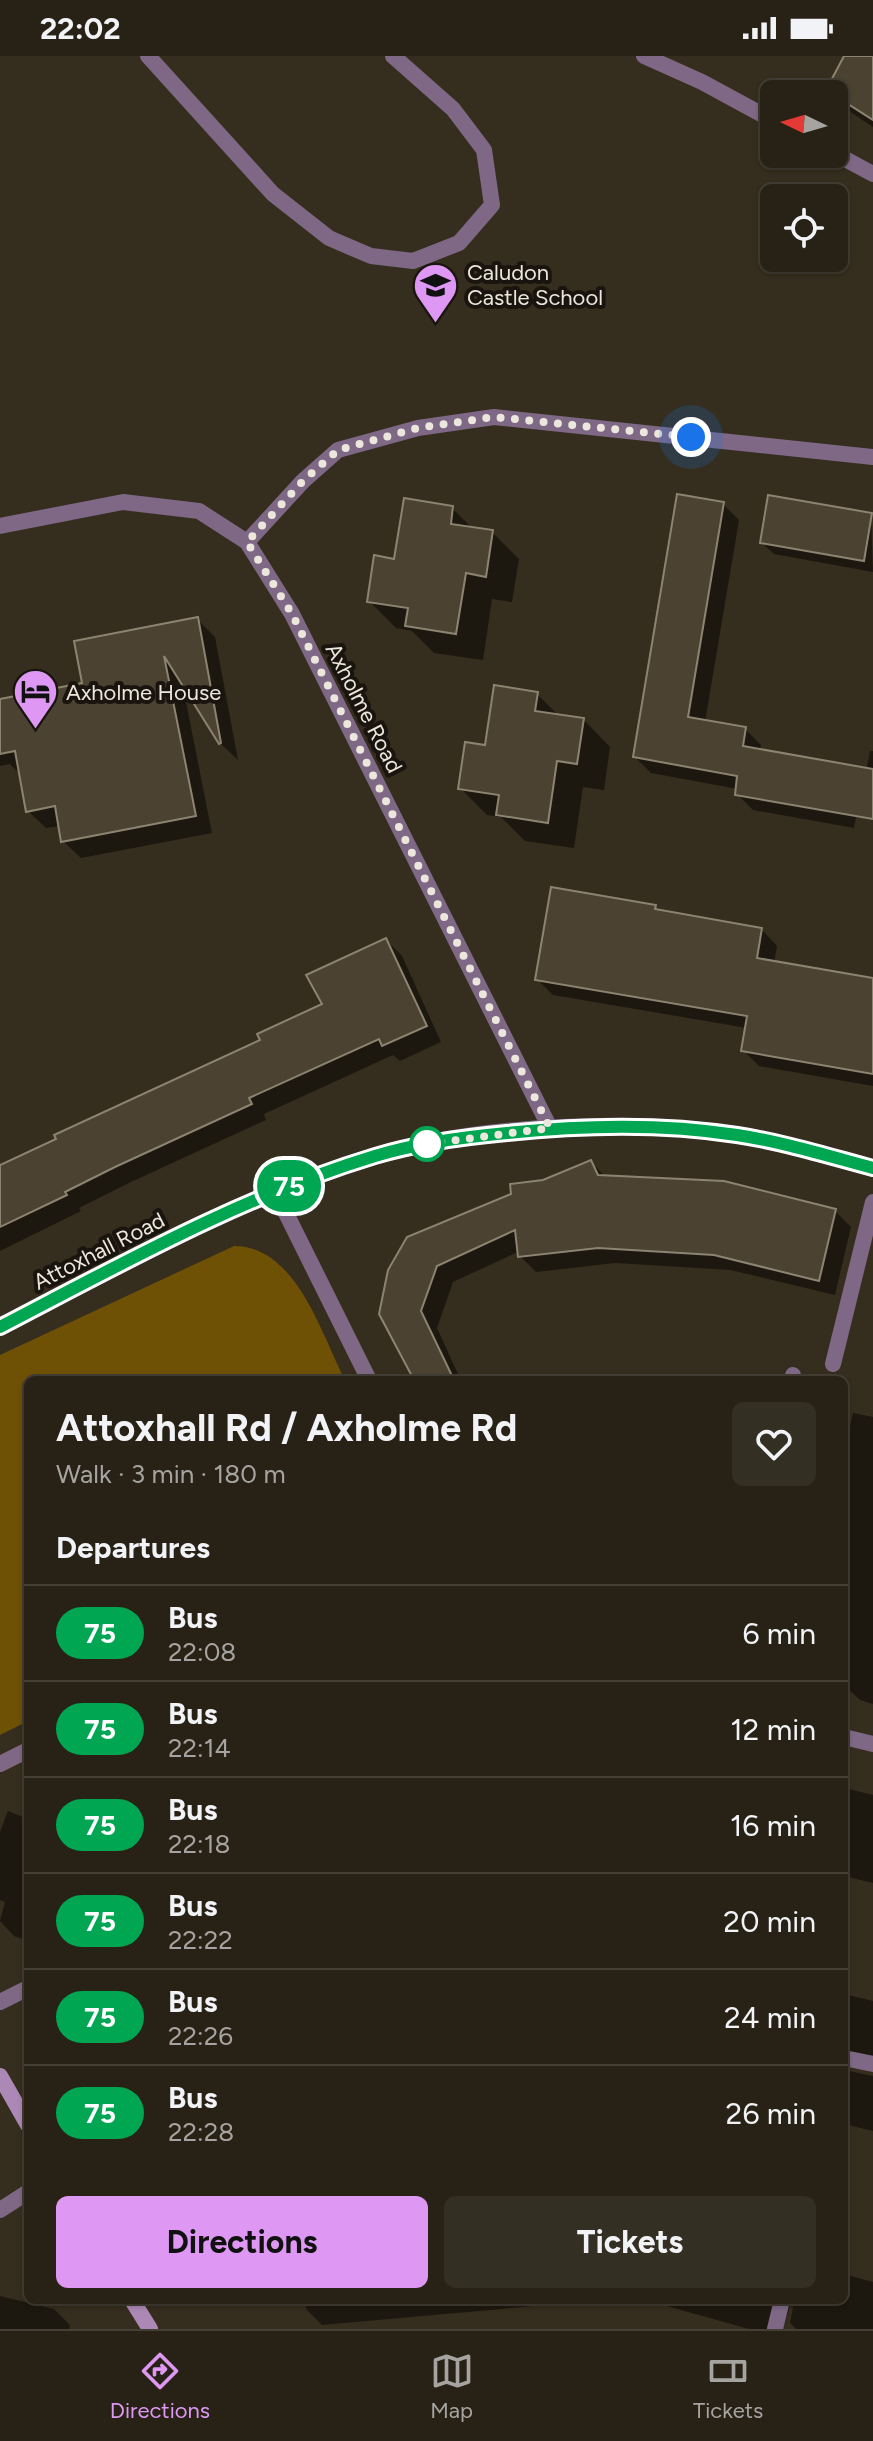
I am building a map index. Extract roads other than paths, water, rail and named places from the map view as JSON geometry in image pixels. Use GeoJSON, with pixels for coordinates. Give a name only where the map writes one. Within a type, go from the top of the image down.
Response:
{"type":"FeatureCollection","features":[{"type":"Feature","properties":{"kind":"street"},"geometry":{"type":"LineString","coordinates":[[148,56],[273,194],[329,238],[371,256],[413,261],[459,243],[492,205],[484,150],[453,109],[393,56]]}},
{"type":"Feature","properties":{"kind":"street"},"geometry":{"type":"LineString","coordinates":[[644,56],[702,82],[760,113]]}},
{"type":"Feature","properties":{"kind":"street"},"geometry":{"type":"LineString","coordinates":[[848,161],[873,174]]}},
{"type":"Feature","properties":{"kind":"street"},"geometry":{"type":"LineString","coordinates":[[247,542],[303,481],[338,450],[418,428],[494,417],[873,457]]}},
{"type":"Feature","properties":{"kind":"street","name":"Axholme Road"},"geometry":{"type":"LineString","coordinates":[[0,526],[123,502],[199,511],[247,542],[292,614],[550,1128]]}},
{"type":"Feature","properties":{"kind":"street","name":"Attoxhall Road"},"geometry":{"type":"LineString","coordinates":[[0,1327],[190,1229],[275,1191],[377,1155],[450,1139],[550,1128],[618,1126],[700,1130],[773,1141],[873,1168]]}},
{"type":"Feature","properties":{"kind":"street"},"geometry":{"type":"LineString","coordinates":[[275,1191],[367,1376]]}},
{"type":"Feature","properties":{"kind":"street"},"geometry":{"type":"LineString","coordinates":[[833,1364],[873,1202]]}},
{"type":"Feature","properties":{"kind":"street"},"geometry":{"type":"LineString","coordinates":[[848,1738],[873,1744]]}},
{"type":"Feature","properties":{"kind":"street"},"geometry":{"type":"LineString","coordinates":[[0,1764],[24,1752]]}},
{"type":"Feature","properties":{"kind":"street"},"geometry":{"type":"LineString","coordinates":[[0,2002],[24,1990]]}},
{"type":"Feature","properties":{"kind":"street"},"geometry":{"type":"LineString","coordinates":[[848,2059],[873,2064]]}},
{"type":"Feature","properties":{"kind":"street"},"geometry":{"type":"LineString","coordinates":[[0,2076],[24,2118]]}},
{"type":"Feature","properties":{"kind":"street"},"geometry":{"type":"LineString","coordinates":[[0,2210],[24,2195]]}},
{"type":"Feature","properties":{"kind":"street"},"geometry":{"type":"LineString","coordinates":[[134,2304],[150,2329]]}},
{"type":"Feature","properties":{"kind":"street"},"geometry":{"type":"LineString","coordinates":[[775,2329],[781,2304]]}},
{"type":"Feature","properties":{"kind":"place","name":"Caludon Castle School"},"geometry":{"type":"Point","coordinates":[436,324]}},
{"type":"Feature","properties":{"kind":"place","name":"Axholme House"},"geometry":{"type":"Point","coordinates":[35,731]}}]}
